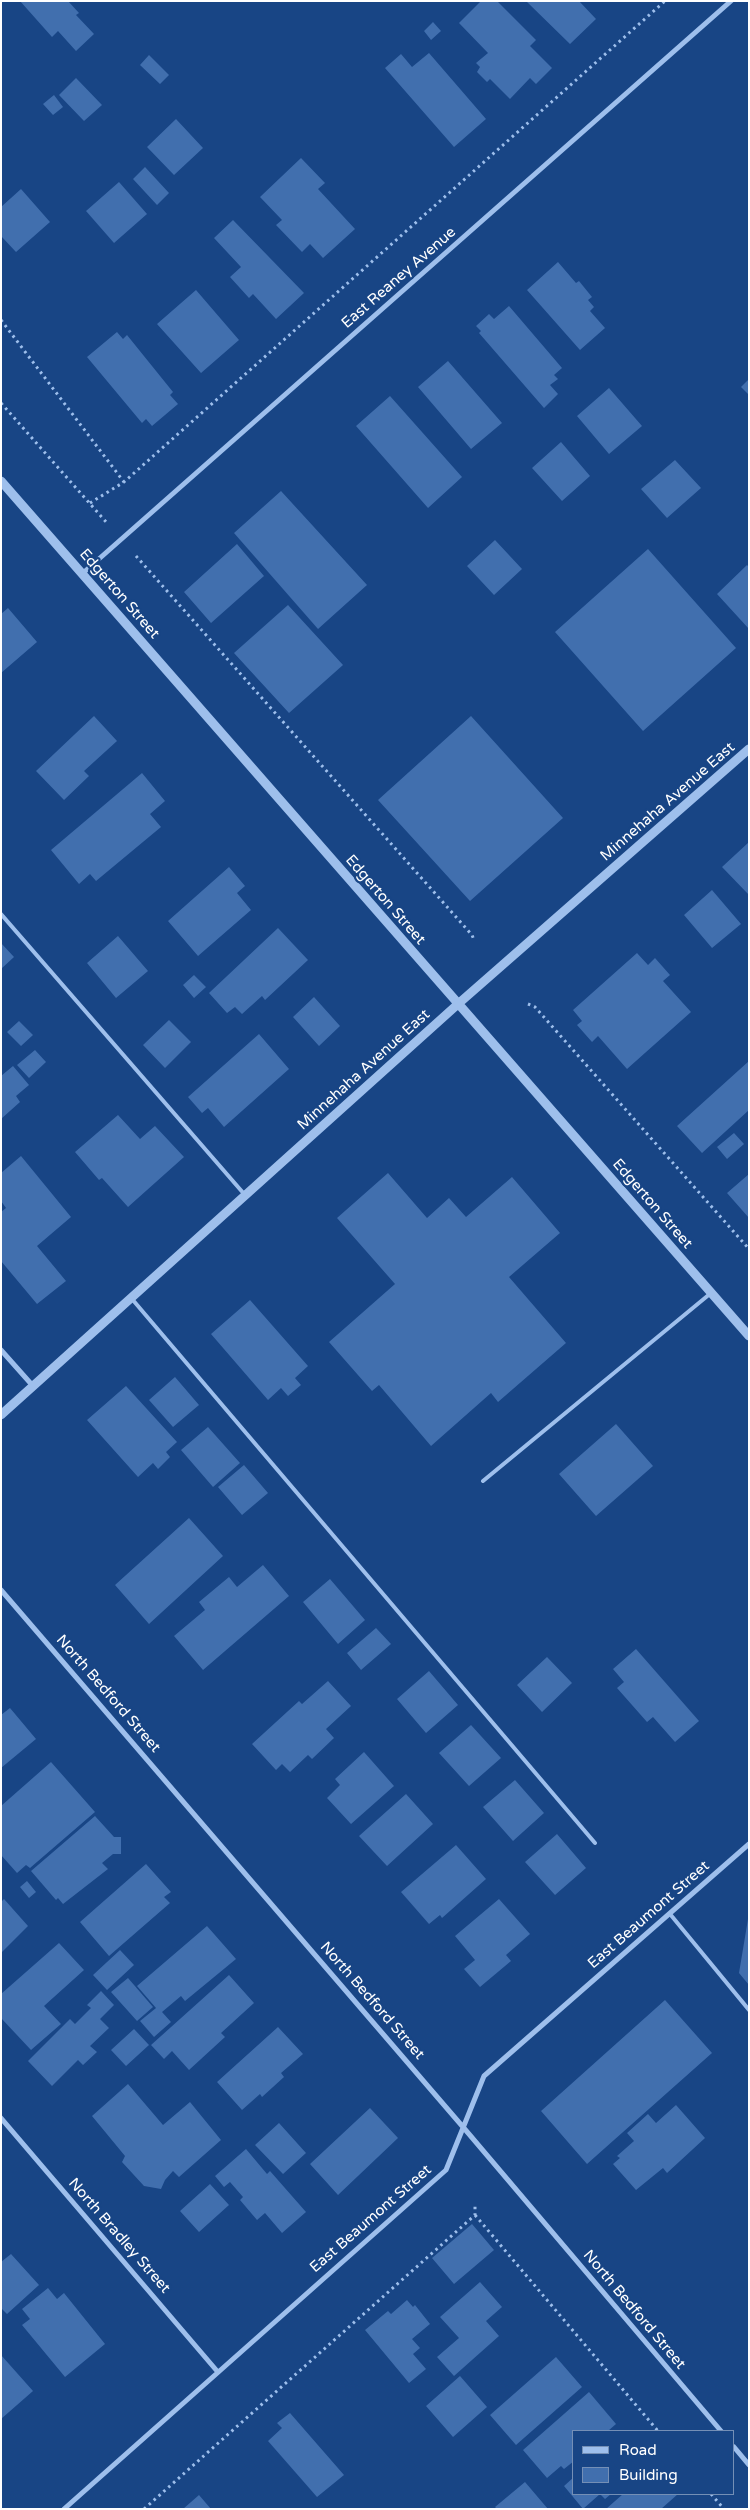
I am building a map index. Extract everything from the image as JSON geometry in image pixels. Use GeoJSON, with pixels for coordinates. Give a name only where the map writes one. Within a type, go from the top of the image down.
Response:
{"type":"FeatureCollection","features":[{"type":"Feature","properties":{"kind":"street","name":"East Reaney Avenue"},"geometry":{"type":"LineString","coordinates":[[82,573],[731,1]]}},
{"type":"Feature","properties":{"kind":"street","name":"Edgerton Street"},"geometry":{"type":"LineString","coordinates":[[1,481],[749,1336]]}},
{"type":"Feature","properties":{"kind":"street","name":"Minnehaha Avenue East"},"geometry":{"type":"LineString","coordinates":[[1,1415],[458,1004],[749,749]]}},
{"type":"Feature","properties":{"kind":"street"},"geometry":{"type":"LineString","coordinates":[[1,1350],[33,1386]]}},
{"type":"Feature","properties":{"kind":"street","name":"North Bedford Street"},"geometry":{"type":"LineString","coordinates":[[1,1590],[463,2126],[719,2430]]}},
{"type":"Feature","properties":{"kind":"street","name":"East Beaumont Street"},"geometry":{"type":"LineString","coordinates":[[64,2509],[217,2371],[446,2170],[484,2076],[749,1844]]}},
{"type":"Feature","properties":{"kind":"street","name":"North Bradley Street"},"geometry":{"type":"LineString","coordinates":[[1,2118],[217,2371]]}},
{"type":"Feature","properties":{"kind":"street"},"geometry":{"type":"LineString","coordinates":[[735,2448],[749,2465]]}},
{"type":"Feature","properties":{"kind":"lane"},"geometry":{"type":"LineString","coordinates":[[1,914],[245,1195]]}},
{"type":"Feature","properties":{"kind":"lane"},"geometry":{"type":"LineString","coordinates":[[483,1481],[711,1293]]}},
{"type":"Feature","properties":{"kind":"lane"},"geometry":{"type":"LineString","coordinates":[[131,1297],[596,1843]]}},
{"type":"Feature","properties":{"kind":"lane"},"geometry":{"type":"LineString","coordinates":[[670,1914],[749,2010]]}},
{"type":"Feature","properties":{"kind":"path"},"geometry":{"type":"LineString","coordinates":[[90,503],[124,482],[665,1]]}},
{"type":"Feature","properties":{"kind":"path"},"geometry":{"type":"LineString","coordinates":[[1,320],[124,482]]}},
{"type":"Feature","properties":{"kind":"path"},"geometry":{"type":"LineString","coordinates":[[1,403],[472,935],[474,940]]}},
{"type":"Feature","properties":{"kind":"path"},"geometry":{"type":"LineString","coordinates":[[528,1004],[535,1007],[749,1250]]}},
{"type":"Feature","properties":{"kind":"path"},"geometry":{"type":"LineString","coordinates":[[475,2203],[475,2215],[657,2430]]}},
{"type":"Feature","properties":{"kind":"path"},"geometry":{"type":"LineString","coordinates":[[144,2509],[475,2215]]}},
{"type":"Feature","properties":{"kind":"path"},"geometry":{"type":"LineString","coordinates":[[712,2495],[724,2509]]}},
{"type":"Feature","properties":{"kind":"building"},"geometry":{"type":"Polygon","coordinates":[[[20,1],[68,1],[79,13],[76,15],[94,34],[76,51],[58,31],[52,37],[20,1]]]}},
{"type":"Feature","properties":{"kind":"building"},"geometry":{"type":"Polygon","coordinates":[[[481,1],[497,1],[536,40],[530,46],[552,68],[536,84],[530,78],[510,99],[490,79],[487,82],[477,72],[480,67],[476,63],[488,53],[459,23],[481,1]]]}},
{"type":"Feature","properties":{"kind":"building"},"geometry":{"type":"Polygon","coordinates":[[[526,1],[579,1],[596,19],[570,44],[526,1]]]}},
{"type":"Feature","properties":{"kind":"building"},"geometry":{"type":"Polygon","coordinates":[[[433,22],[441,31],[431,40],[424,31],[433,22]]]}},
{"type":"Feature","properties":{"kind":"building"},"geometry":{"type":"Polygon","coordinates":[[[429,53],[486,119],[454,147],[385,68],[401,54],[412,67],[429,53]]]}},
{"type":"Feature","properties":{"kind":"building"},"geometry":{"type":"Polygon","coordinates":[[[149,55],[169,75],[160,84],[140,65],[149,55]]]}},
{"type":"Feature","properties":{"kind":"building"},"geometry":{"type":"Polygon","coordinates":[[[76,78],[102,105],[84,121],[59,95],[76,78]]]}},
{"type":"Feature","properties":{"kind":"building"},"geometry":{"type":"Polygon","coordinates":[[[54,95],[63,107],[53,115],[43,104],[54,95]]]}},
{"type":"Feature","properties":{"kind":"building"},"geometry":{"type":"Polygon","coordinates":[[[176,119],[203,148],[174,175],[147,147],[176,119]]]}},
{"type":"Feature","properties":{"kind":"building"},"geometry":{"type":"Polygon","coordinates":[[[301,158],[325,183],[318,189],[355,229],[323,258],[310,244],[302,252],[276,225],[282,220],[260,197],[301,158]]]}},
{"type":"Feature","properties":{"kind":"building"},"geometry":{"type":"Polygon","coordinates":[[[145,167],[169,193],[157,205],[133,179],[145,167]]]}},
{"type":"Feature","properties":{"kind":"building"},"geometry":{"type":"Polygon","coordinates":[[[119,182],[147,214],[114,243],[86,211],[119,182]]]}},
{"type":"Feature","properties":{"kind":"building"},"geometry":{"type":"Polygon","coordinates":[[[21,189],[50,222],[16,252],[1,236],[1,207],[21,189]]]}},
{"type":"Feature","properties":{"kind":"building"},"geometry":{"type":"Polygon","coordinates":[[[233,220],[304,293],[276,319],[253,294],[249,298],[230,277],[241,267],[214,238],[233,220]]]}},
{"type":"Feature","properties":{"kind":"building"},"geometry":{"type":"Polygon","coordinates":[[[558,262],[576,283],[579,281],[592,297],[588,300],[594,307],[590,311],[605,328],[580,350],[527,290],[558,262]]]}},
{"type":"Feature","properties":{"kind":"building"},"geometry":{"type":"Polygon","coordinates":[[[196,290],[239,340],[201,373],[157,324],[196,290]]]}},
{"type":"Feature","properties":{"kind":"building"},"geometry":{"type":"Polygon","coordinates":[[[509,306],[562,368],[554,375],[558,379],[550,385],[558,394],[544,408],[479,333],[481,331],[476,326],[489,314],[494,319],[509,306]]]}},
{"type":"Feature","properties":{"kind":"building"},"geometry":{"type":"Polygon","coordinates":[[[117,332],[123,339],[127,335],[173,392],[170,395],[178,404],[152,426],[146,419],[142,423],[87,357],[117,332]]]}},
{"type":"Feature","properties":{"kind":"building"},"geometry":{"type":"Polygon","coordinates":[[[448,361],[502,423],[471,449],[418,387],[448,361]]]}},
{"type":"Feature","properties":{"kind":"building"},"geometry":{"type":"Polygon","coordinates":[[[749,379],[749,395],[741,387],[749,379]]]}},
{"type":"Feature","properties":{"kind":"building"},"geometry":{"type":"Polygon","coordinates":[[[609,388],[642,426],[609,454],[577,416],[609,388]]]}},
{"type":"Feature","properties":{"kind":"building"},"geometry":{"type":"Polygon","coordinates":[[[390,396],[462,477],[428,508],[356,426],[390,396]]]}},
{"type":"Feature","properties":{"kind":"building"},"geometry":{"type":"Polygon","coordinates":[[[561,442],[590,476],[562,501],[532,468],[561,442]]]}},
{"type":"Feature","properties":{"kind":"building"},"geometry":{"type":"Polygon","coordinates":[[[675,460],[701,488],[667,518],[641,489],[675,460]]]}},
{"type":"Feature","properties":{"kind":"building"},"geometry":{"type":"Polygon","coordinates":[[[281,491],[367,585],[318,629],[234,533],[281,491]]]}},
{"type":"Feature","properties":{"kind":"building"},"geometry":{"type":"Polygon","coordinates":[[[495,540],[522,569],[494,595],[467,566],[495,540]]]}},
{"type":"Feature","properties":{"kind":"building"},"geometry":{"type":"Polygon","coordinates":[[[237,544],[264,576],[211,623],[184,592],[237,544]]]}},
{"type":"Feature","properties":{"kind":"building"},"geometry":{"type":"Polygon","coordinates":[[[648,549],[736,648],[643,731],[555,632],[648,549]]]}},
{"type":"Feature","properties":{"kind":"building"},"geometry":{"type":"Polygon","coordinates":[[[747,565],[749,567],[749,629],[717,594],[747,565]]]}},
{"type":"Feature","properties":{"kind":"building"},"geometry":{"type":"Polygon","coordinates":[[[288,605],[343,665],[289,713],[234,653],[288,605]]]}},
{"type":"Feature","properties":{"kind":"building"},"geometry":{"type":"Polygon","coordinates":[[[8,608],[37,642],[1,673],[1,614],[8,608]]]}},
{"type":"Feature","properties":{"kind":"building"},"geometry":{"type":"Polygon","coordinates":[[[94,716],[117,741],[84,771],[89,776],[64,800],[36,771],[94,716]]]}},
{"type":"Feature","properties":{"kind":"building"},"geometry":{"type":"Polygon","coordinates":[[[471,716],[563,818],[470,901],[378,800],[471,716]]]}},
{"type":"Feature","properties":{"kind":"building"},"geometry":{"type":"Polygon","coordinates":[[[142,773],[165,801],[150,814],[161,827],[96,881],[90,874],[79,884],[51,850],[142,773]]]}},
{"type":"Feature","properties":{"kind":"building"},"geometry":{"type":"Polygon","coordinates":[[[749,842],[749,895],[722,867],[749,842]]]}},
{"type":"Feature","properties":{"kind":"building"},"geometry":{"type":"Polygon","coordinates":[[[229,867],[245,886],[237,893],[251,910],[198,956],[168,921],[229,867]]]}},
{"type":"Feature","properties":{"kind":"building"},"geometry":{"type":"Polygon","coordinates":[[[712,890],[741,924],[712,948],[684,915],[712,890]]]}},
{"type":"Feature","properties":{"kind":"building"},"geometry":{"type":"Polygon","coordinates":[[[278,928],[308,960],[265,1000],[262,996],[242,1014],[235,1007],[227,1013],[209,993],[278,928]]]}},
{"type":"Feature","properties":{"kind":"building"},"geometry":{"type":"Polygon","coordinates":[[[118,936],[148,971],[116,998],[87,963],[118,936]]]}},
{"type":"Feature","properties":{"kind":"building"},"geometry":{"type":"Polygon","coordinates":[[[1,943],[14,957],[1,969],[1,943]]]}},
{"type":"Feature","properties":{"kind":"building"},"geometry":{"type":"Polygon","coordinates":[[[637,953],[648,965],[655,958],[670,975],[663,981],[691,1012],[627,1069],[598,1036],[592,1042],[577,1025],[582,1021],[573,1010],[637,953]]]}},
{"type":"Feature","properties":{"kind":"building"},"geometry":{"type":"Polygon","coordinates":[[[194,975],[206,987],[194,998],[183,985],[194,975]]]}},
{"type":"Feature","properties":{"kind":"building"},"geometry":{"type":"Polygon","coordinates":[[[314,997],[340,1026],[319,1046],[293,1017],[314,997]]]}},
{"type":"Feature","properties":{"kind":"building"},"geometry":{"type":"Polygon","coordinates":[[[169,1020],[191,1042],[165,1068],[143,1045],[169,1020]]]}},
{"type":"Feature","properties":{"kind":"building"},"geometry":{"type":"Polygon","coordinates":[[[19,1021],[33,1035],[21,1046],[7,1032],[19,1021]]]}},
{"type":"Feature","properties":{"kind":"building"},"geometry":{"type":"Polygon","coordinates":[[[259,1034],[289,1069],[224,1127],[208,1108],[202,1113],[188,1097],[259,1034]]]}},
{"type":"Feature","properties":{"kind":"building"},"geometry":{"type":"Polygon","coordinates":[[[35,1050],[46,1062],[29,1078],[17,1065],[35,1050]]]}},
{"type":"Feature","properties":{"kind":"building"},"geometry":{"type":"Polygon","coordinates":[[[749,1061],[749,1110],[702,1153],[677,1126],[749,1061]]]}},
{"type":"Feature","properties":{"kind":"building"},"geometry":{"type":"Polygon","coordinates":[[[13,1066],[29,1085],[16,1096],[20,1102],[1,1119],[1,1076],[13,1066]]]}},
{"type":"Feature","properties":{"kind":"building"},"geometry":{"type":"Polygon","coordinates":[[[118,1115],[140,1139],[155,1126],[184,1157],[128,1207],[102,1178],[99,1180],[75,1152],[118,1115]]]}},
{"type":"Feature","properties":{"kind":"building"},"geometry":{"type":"Polygon","coordinates":[[[734,1133],[744,1144],[727,1159],[717,1147],[734,1133]]]}},
{"type":"Feature","properties":{"kind":"building"},"geometry":{"type":"Polygon","coordinates":[[[21,1156],[71,1217],[37,1246],[66,1281],[37,1304],[1,1261],[1,1212],[6,1208],[1,1201],[1,1173],[21,1156]]]}},
{"type":"Feature","properties":{"kind":"building"},"geometry":{"type":"Polygon","coordinates":[[[388,1173],[427,1218],[449,1198],[466,1217],[512,1177],[560,1233],[509,1277],[566,1343],[498,1402],[491,1393],[431,1446],[379,1385],[372,1391],[329,1342],[395,1284],[337,1218],[388,1173]]]}},
{"type":"Feature","properties":{"kind":"building"},"geometry":{"type":"Polygon","coordinates":[[[749,1174],[749,1218],[727,1193],[749,1174]]]}},
{"type":"Feature","properties":{"kind":"building"},"geometry":{"type":"Polygon","coordinates":[[[250,1300],[308,1366],[295,1378],[301,1385],[288,1396],[281,1388],[268,1400],[211,1334],[250,1300]]]}},
{"type":"Feature","properties":{"kind":"building"},"geometry":{"type":"Polygon","coordinates":[[[175,1377],[199,1405],[173,1427],[149,1400],[175,1377]]]}},
{"type":"Feature","properties":{"kind":"building"},"geometry":{"type":"Polygon","coordinates":[[[126,1386],[177,1442],[166,1452],[170,1457],[158,1469],[153,1463],[138,1477],[87,1420],[126,1386]]]}},
{"type":"Feature","properties":{"kind":"building"},"geometry":{"type":"Polygon","coordinates":[[[616,1424],[653,1466],[596,1516],[559,1474],[616,1424]]]}},
{"type":"Feature","properties":{"kind":"building"},"geometry":{"type":"Polygon","coordinates":[[[208,1427],[240,1463],[213,1487],[181,1450],[208,1427]]]}},
{"type":"Feature","properties":{"kind":"building"},"geometry":{"type":"Polygon","coordinates":[[[244,1465],[268,1493],[242,1515],[218,1487],[244,1465]]]}},
{"type":"Feature","properties":{"kind":"building"},"geometry":{"type":"Polygon","coordinates":[[[189,1518],[223,1556],[149,1624],[115,1585],[189,1518]]]}},
{"type":"Feature","properties":{"kind":"building"},"geometry":{"type":"Polygon","coordinates":[[[263,1565],[289,1596],[203,1670],[174,1636],[205,1610],[199,1602],[229,1577],[237,1587],[263,1565]]]}},
{"type":"Feature","properties":{"kind":"building"},"geometry":{"type":"Polygon","coordinates":[[[330,1579],[365,1620],[338,1644],[303,1602],[330,1579]]]}},
{"type":"Feature","properties":{"kind":"building"},"geometry":{"type":"Polygon","coordinates":[[[376,1628],[391,1644],[361,1670],[347,1653],[376,1628]]]}},
{"type":"Feature","properties":{"kind":"building"},"geometry":{"type":"Polygon","coordinates":[[[636,1649],[699,1721],[675,1742],[653,1717],[647,1722],[617,1688],[624,1682],[613,1669],[636,1649]]]}},
{"type":"Feature","properties":{"kind":"building"},"geometry":{"type":"Polygon","coordinates":[[[547,1657],[572,1683],[542,1712],[517,1685],[547,1657]]]}},
{"type":"Feature","properties":{"kind":"building"},"geometry":{"type":"Polygon","coordinates":[[[429,1671],[458,1705],[426,1733],[397,1699],[429,1671]]]}},
{"type":"Feature","properties":{"kind":"building"},"geometry":{"type":"Polygon","coordinates":[[[328,1681],[351,1706],[326,1729],[334,1738],[312,1759],[308,1755],[290,1772],[282,1764],[276,1770],[252,1744],[299,1701],[302,1704],[328,1681]]]}},
{"type":"Feature","properties":{"kind":"building"},"geometry":{"type":"Polygon","coordinates":[[[10,1708],[36,1739],[1,1768],[1,1715],[10,1708]]]}},
{"type":"Feature","properties":{"kind":"building"},"geometry":{"type":"Polygon","coordinates":[[[471,1725],[501,1758],[469,1786],[439,1753],[471,1725]]]}},
{"type":"Feature","properties":{"kind":"building"},"geometry":{"type":"Polygon","coordinates":[[[364,1752],[394,1786],[351,1824],[327,1798],[340,1785],[335,1779],[364,1752]]]}},
{"type":"Feature","properties":{"kind":"building"},"geometry":{"type":"Polygon","coordinates":[[[51,1762],[95,1812],[30,1868],[26,1865],[17,1873],[1,1855],[1,1806],[51,1762]]]}},
{"type":"Feature","properties":{"kind":"building"},"geometry":{"type":"Polygon","coordinates":[[[515,1780],[544,1813],[513,1841],[483,1807],[515,1780]]]}},
{"type":"Feature","properties":{"kind":"building"},"geometry":{"type":"Polygon","coordinates":[[[406,1794],[433,1824],[387,1866],[359,1836],[406,1794]]]}},
{"type":"Feature","properties":{"kind":"building"},"geometry":{"type":"Polygon","coordinates":[[[95,1816],[114,1837],[121,1837],[121,1854],[113,1854],[102,1863],[108,1869],[63,1904],[58,1898],[56,1900],[31,1871],[95,1816]]]}},
{"type":"Feature","properties":{"kind":"building"},"geometry":{"type":"Polygon","coordinates":[[[557,1834],[586,1868],[555,1895],[525,1862],[557,1834]]]}},
{"type":"Feature","properties":{"kind":"building"},"geometry":{"type":"Polygon","coordinates":[[[456,1845],[486,1879],[442,1918],[440,1915],[429,1924],[401,1892],[456,1845]]]}},
{"type":"Feature","properties":{"kind":"building"},"geometry":{"type":"Polygon","coordinates":[[[146,1864],[171,1892],[164,1897],[170,1903],[109,1956],[80,1922],[146,1864]]]}},
{"type":"Feature","properties":{"kind":"building"},"geometry":{"type":"Polygon","coordinates":[[[27,1881],[36,1892],[29,1898],[20,1887],[27,1881]]]}},
{"type":"Feature","properties":{"kind":"building"},"geometry":{"type":"Polygon","coordinates":[[[4,1899],[28,1926],[1,1953],[1,1902],[4,1899]]]}},
{"type":"Feature","properties":{"kind":"building"},"geometry":{"type":"Polygon","coordinates":[[[499,1899],[530,1934],[506,1955],[511,1961],[480,1987],[464,1969],[475,1960],[455,1936],[499,1899]]]}},
{"type":"Feature","properties":{"kind":"building"},"geometry":{"type":"Polygon","coordinates":[[[749,1919],[749,1985],[739,1973],[749,1919]]]}},
{"type":"Feature","properties":{"kind":"building"},"geometry":{"type":"Polygon","coordinates":[[[207,1926],[236,1959],[185,2001],[181,1996],[162,2012],[171,2022],[154,2037],[140,2021],[156,2008],[137,1986],[207,1926]]]}},
{"type":"Feature","properties":{"kind":"building"},"geometry":{"type":"Polygon","coordinates":[[[59,1943],[84,1970],[44,2006],[61,2024],[31,2050],[1,2018],[1,1994],[59,1943]]]}},
{"type":"Feature","properties":{"kind":"building"},"geometry":{"type":"Polygon","coordinates":[[[120,1950],[134,1965],[107,1990],[93,1975],[120,1950]]]}},
{"type":"Feature","properties":{"kind":"building"},"geometry":{"type":"Polygon","coordinates":[[[229,1975],[254,2003],[221,2033],[225,2037],[189,2070],[172,2051],[164,2059],[151,2045],[229,1975]]]}},
{"type":"Feature","properties":{"kind":"building"},"geometry":{"type":"Polygon","coordinates":[[[128,1978],[153,2007],[137,2021],[111,1992],[128,1978]]]}},
{"type":"Feature","properties":{"kind":"building"},"geometry":{"type":"Polygon","coordinates":[[[101,1991],[114,2005],[100,2019],[109,2028],[90,2046],[97,2052],[83,2065],[78,2060],[52,2086],[28,2061],[70,2019],[75,2024],[91,2008],[87,2005],[101,1991]]]}},
{"type":"Feature","properties":{"kind":"building"},"geometry":{"type":"Polygon","coordinates":[[[665,2000],[712,2053],[587,2164],[541,2111],[665,2000]]]}},
{"type":"Feature","properties":{"kind":"building"},"geometry":{"type":"Polygon","coordinates":[[[278,2027],[303,2054],[281,2073],[284,2077],[262,2097],[260,2094],[242,2110],[217,2082],[278,2027]]]}},
{"type":"Feature","properties":{"kind":"building"},"geometry":{"type":"Polygon","coordinates":[[[134,2029],[149,2045],[126,2066],[111,2050],[134,2029]]]}},
{"type":"Feature","properties":{"kind":"building"},"geometry":{"type":"Polygon","coordinates":[[[128,2084],[163,2125],[190,2102],[221,2140],[179,2177],[173,2171],[165,2180],[161,2189],[144,2186],[122,2162],[125,2156],[92,2116],[128,2084]]]}},
{"type":"Feature","properties":{"kind":"building"},"geometry":{"type":"Polygon","coordinates":[[[676,2105],[705,2138],[667,2173],[663,2168],[636,2190],[613,2164],[620,2158],[617,2156],[634,2141],[627,2133],[648,2114],[656,2123],[676,2105]]]}},
{"type":"Feature","properties":{"kind":"building"},"geometry":{"type":"Polygon","coordinates":[[[370,2108],[398,2138],[338,2195],[310,2164],[370,2108]]]}},
{"type":"Feature","properties":{"kind":"building"},"geometry":{"type":"Polygon","coordinates":[[[279,2123],[306,2153],[283,2174],[255,2145],[279,2123]]]}},
{"type":"Feature","properties":{"kind":"building"},"geometry":{"type":"Polygon","coordinates":[[[246,2149],[267,2174],[270,2171],[306,2212],[282,2233],[265,2213],[257,2220],[240,2200],[243,2197],[230,2182],[224,2187],[215,2176],[246,2149]]]}},
{"type":"Feature","properties":{"kind":"building"},"geometry":{"type":"Polygon","coordinates":[[[210,2184],[229,2205],[199,2232],[180,2211],[210,2184]]]}},
{"type":"Feature","properties":{"kind":"building"},"geometry":{"type":"Polygon","coordinates":[[[472,2224],[494,2250],[454,2284],[432,2258],[472,2224]]]}},
{"type":"Feature","properties":{"kind":"building"},"geometry":{"type":"Polygon","coordinates":[[[11,2254],[39,2285],[7,2314],[1,2308],[1,2262],[11,2254]]]}},
{"type":"Feature","properties":{"kind":"building"},"geometry":{"type":"Polygon","coordinates":[[[480,2282],[502,2307],[486,2321],[499,2336],[454,2376],[437,2357],[459,2338],[440,2317],[480,2282]]]}},
{"type":"Feature","properties":{"kind":"building"},"geometry":{"type":"Polygon","coordinates":[[[48,2288],[57,2299],[64,2293],[105,2344],[65,2377],[22,2325],[30,2319],[22,2309],[48,2288]]]}},
{"type":"Feature","properties":{"kind":"building"},"geometry":{"type":"Polygon","coordinates":[[[407,2300],[413,2307],[415,2305],[430,2324],[412,2339],[420,2348],[413,2354],[426,2369],[409,2383],[365,2330],[388,2311],[391,2314],[407,2300]]]}},
{"type":"Feature","properties":{"kind":"building"},"geometry":{"type":"Polygon","coordinates":[[[1,2355],[33,2391],[1,2419],[1,2355]]]}},
{"type":"Feature","properties":{"kind":"building"},"geometry":{"type":"Polygon","coordinates":[[[556,2357],[582,2387],[516,2445],[490,2415],[556,2357]]]}},
{"type":"Feature","properties":{"kind":"building"},"geometry":{"type":"Polygon","coordinates":[[[460,2376],[487,2407],[453,2437],[426,2406],[460,2376]]]}},
{"type":"Feature","properties":{"kind":"building"},"geometry":{"type":"Polygon","coordinates":[[[589,2392],[616,2424],[609,2430],[572,2430],[572,2463],[564,2469],[561,2466],[547,2478],[523,2450],[589,2392]]]}},
{"type":"Feature","properties":{"kind":"building"},"geometry":{"type":"Polygon","coordinates":[[[290,2413],[344,2475],[317,2497],[268,2441],[282,2428],[277,2423],[290,2413]]]}},
{"type":"Feature","properties":{"kind":"building"},"geometry":{"type":"Polygon","coordinates":[[[572,2479],[572,2495],[599,2495],[583,2509],[564,2486],[572,2479]]]}},
{"type":"Feature","properties":{"kind":"building"},"geometry":{"type":"Polygon","coordinates":[[[525,2482],[548,2509],[497,2509],[495,2507],[525,2482]]]}},
{"type":"Feature","properties":{"kind":"building"},"geometry":{"type":"Polygon","coordinates":[[[199,2495],[211,2509],[183,2509],[199,2495]]]}},
{"type":"Feature","properties":{"kind":"building"},"geometry":{"type":"Polygon","coordinates":[[[601,2495],[610,2495],[605,2499],[601,2495]]]}},
{"type":"Feature","properties":{"kind":"building"},"geometry":{"type":"Polygon","coordinates":[[[622,2495],[677,2495],[661,2509],[606,2509],[622,2495]]]}}]}
